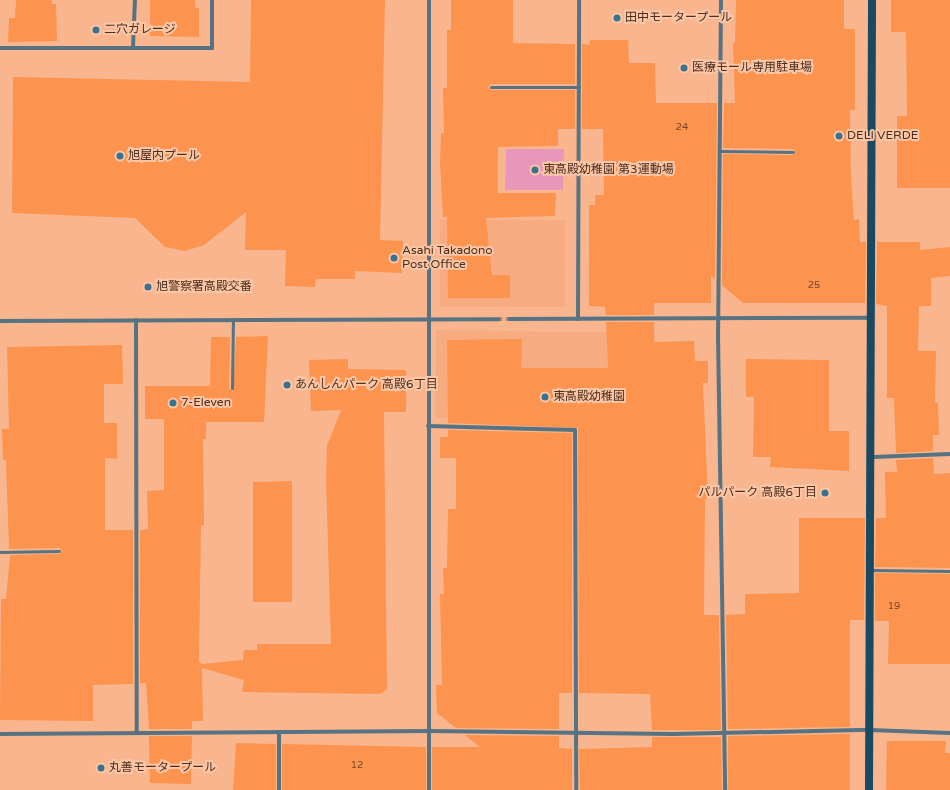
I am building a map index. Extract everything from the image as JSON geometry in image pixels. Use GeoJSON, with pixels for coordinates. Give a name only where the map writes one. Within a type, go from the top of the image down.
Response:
{"type":"FeatureCollection","features":[{"type":"Feature","properties":{"kind":"street"},"geometry":{"type":"LineString","coordinates":[[134,47],[135,0]]}},
{"type":"Feature","properties":{"kind":"street"},"geometry":{"type":"LineString","coordinates":[[0,48],[212,48],[212,0]]}},
{"type":"Feature","properties":{"kind":"street"},"geometry":{"type":"LineString","coordinates":[[429,0],[428,426],[430,790]]}},
{"type":"Feature","properties":{"kind":"street"},"geometry":{"type":"LineString","coordinates":[[578,319],[579,0]]}},
{"type":"Feature","properties":{"kind":"street"},"geometry":{"type":"LineString","coordinates":[[721,0],[718,318],[726,733],[724,790]]}},
{"type":"Feature","properties":{"kind":"street"},"geometry":{"type":"LineString","coordinates":[[870,790],[873,457],[872,0]]}},
{"type":"Feature","properties":{"kind":"street"},"geometry":{"type":"LineString","coordinates":[[509,319],[872,318]]}},
{"type":"Feature","properties":{"kind":"street"},"geometry":{"type":"LineString","coordinates":[[0,320],[499,319]]}},
{"type":"Feature","properties":{"kind":"street"},"geometry":{"type":"LineString","coordinates":[[136,320],[137,733]]}},
{"type":"Feature","properties":{"kind":"street"},"geometry":{"type":"LineString","coordinates":[[428,426],[575,430],[576,790]]}},
{"type":"Feature","properties":{"kind":"street"},"geometry":{"type":"LineString","coordinates":[[873,457],[950,454]]}},
{"type":"Feature","properties":{"kind":"street"},"geometry":{"type":"LineString","coordinates":[[0,734],[430,731],[726,733],[870,730],[950,733]]}},
{"type":"Feature","properties":{"kind":"street"},"geometry":{"type":"LineString","coordinates":[[279,732],[279,790]]}},
{"type":"Feature","properties":{"kind":"lane"},"geometry":{"type":"LineString","coordinates":[[491,87],[579,87]]}},
{"type":"Feature","properties":{"kind":"lane"},"geometry":{"type":"LineString","coordinates":[[720,151],[793,152]]}},
{"type":"Feature","properties":{"kind":"lane"},"geometry":{"type":"LineString","coordinates":[[232,319],[232,388]]}},
{"type":"Feature","properties":{"kind":"lane"},"geometry":{"type":"LineString","coordinates":[[0,552],[59,551]]}},
{"type":"Feature","properties":{"kind":"lane"},"geometry":{"type":"LineString","coordinates":[[872,570],[950,571]]}},
{"type":"Feature","properties":{"kind":"shaded area","name":"東高殿幼稚園 第3運動場"},"geometry":{"type":"Polygon","coordinates":[[[506,149],[564,149],[563,190],[505,190],[506,149]]]}},
{"type":"Feature","properties":{"kind":"shaded area"},"geometry":{"type":"Polygon","coordinates":[[[440,220],[565,220],[565,307],[440,307],[440,220]]]}},
{"type":"Feature","properties":{"kind":"shaded area"},"geometry":{"type":"Polygon","coordinates":[[[436,330],[655,333],[653,419],[435,418],[436,330]]]}},
{"type":"Feature","properties":{"kind":"building"},"geometry":{"type":"Polygon","coordinates":[[[16,0],[52,0],[52,4],[56,4],[57,41],[8,42],[9,18],[15,18],[16,0]]]}},
{"type":"Feature","properties":{"kind":"building"},"geometry":{"type":"Polygon","coordinates":[[[150,0],[195,0],[195,8],[199,8],[199,37],[150,36],[150,0]]]}},
{"type":"Feature","properties":{"kind":"building"},"geometry":{"type":"Polygon","coordinates":[[[251,0],[385,0],[380,240],[403,241],[402,273],[355,271],[355,279],[316,279],[315,287],[285,286],[286,250],[245,250],[246,212],[204,245],[185,251],[165,247],[135,218],[12,213],[13,77],[250,82],[251,0]]]}},
{"type":"Feature","properties":{"kind":"building"},"geometry":{"type":"Polygon","coordinates":[[[451,0],[513,0],[513,43],[575,44],[575,84],[491,84],[488,87],[491,90],[575,90],[575,129],[558,129],[558,146],[498,147],[498,193],[556,193],[555,216],[486,218],[492,275],[510,275],[510,298],[448,298],[447,217],[443,217],[440,163],[441,133],[444,133],[443,88],[447,88],[447,30],[451,30],[451,0]]]}},
{"type":"Feature","properties":{"kind":"building"},"geometry":{"type":"Polygon","coordinates":[[[736,0],[844,0],[844,29],[855,29],[855,110],[850,110],[851,178],[854,220],[859,219],[860,242],[866,242],[865,303],[743,303],[722,285],[723,154],[793,155],[796,152],[793,149],[723,148],[724,103],[735,103],[733,43],[735,43],[736,0]]]}},
{"type":"Feature","properties":{"kind":"building"},"geometry":{"type":"Polygon","coordinates":[[[891,0],[950,0],[950,188],[897,188],[897,116],[907,116],[906,32],[891,32],[891,0]]]}},
{"type":"Feature","properties":{"kind":"building"},"geometry":{"type":"Polygon","coordinates":[[[590,40],[628,40],[629,63],[655,63],[656,103],[717,103],[715,279],[711,276],[711,303],[654,303],[654,315],[606,315],[605,307],[589,306],[589,205],[595,205],[595,195],[604,195],[603,129],[582,129],[582,44],[590,45],[590,40]]]}},
{"type":"Feature","properties":{"kind":"building"},"geometry":{"type":"Polygon","coordinates":[[[877,242],[920,242],[920,250],[950,247],[950,276],[931,278],[931,306],[919,306],[918,351],[936,351],[935,403],[938,403],[939,435],[933,435],[933,451],[896,453],[894,398],[887,398],[887,306],[876,304],[877,242]]]}},
{"type":"Feature","properties":{"kind":"building"},"geometry":{"type":"Polygon","coordinates":[[[606,322],[654,322],[654,342],[694,341],[695,361],[708,361],[708,383],[703,383],[708,499],[705,499],[704,615],[719,615],[721,730],[652,730],[650,694],[579,693],[578,428],[448,423],[447,340],[522,339],[521,368],[608,368],[606,322]]]}},
{"type":"Feature","properties":{"kind":"building"},"geometry":{"type":"Polygon","coordinates":[[[268,336],[264,422],[206,422],[206,439],[203,439],[204,525],[201,525],[199,661],[202,664],[243,660],[244,650],[257,650],[257,644],[331,644],[326,479],[327,446],[341,410],[311,411],[309,360],[348,359],[348,369],[406,370],[406,412],[384,412],[387,689],[380,694],[242,692],[244,680],[202,668],[203,721],[192,721],[192,729],[149,729],[146,683],[140,683],[140,530],[148,529],[147,491],[164,490],[164,419],[145,419],[145,386],[210,386],[211,337],[230,337],[229,388],[233,391],[236,337],[268,336]]]}},
{"type":"Feature","properties":{"kind":"building"},"geometry":{"type":"Polygon","coordinates":[[[122,345],[123,384],[104,384],[104,423],[117,423],[117,459],[105,458],[105,530],[133,530],[133,684],[93,685],[93,721],[0,720],[1,599],[6,599],[10,555],[59,554],[62,551],[59,548],[9,549],[6,460],[3,460],[2,429],[9,429],[7,347],[122,345]]]}},
{"type":"Feature","properties":{"kind":"building"},"geometry":{"type":"Polygon","coordinates":[[[746,359],[829,360],[829,431],[849,431],[849,471],[770,467],[771,457],[753,457],[754,397],[746,397],[746,359]]]}},
{"type":"Feature","properties":{"kind":"building"},"geometry":{"type":"Polygon","coordinates":[[[448,430],[572,433],[572,693],[559,693],[559,729],[456,728],[437,713],[436,685],[442,685],[440,594],[444,594],[443,568],[447,568],[448,509],[456,509],[456,458],[440,458],[440,437],[448,437],[448,430]]]}},
{"type":"Feature","properties":{"kind":"building"},"geometry":{"type":"Polygon","coordinates":[[[933,458],[934,474],[950,473],[950,568],[875,567],[876,518],[886,518],[885,472],[897,472],[896,460],[933,458]]]}},
{"type":"Feature","properties":{"kind":"building"},"geometry":{"type":"Polygon","coordinates":[[[292,481],[292,602],[253,602],[253,482],[292,481]]]}},
{"type":"Feature","properties":{"kind":"building"},"geometry":{"type":"Polygon","coordinates":[[[799,518],[865,518],[864,620],[850,620],[850,727],[728,729],[726,615],[745,614],[745,594],[799,593],[799,518]]]}},
{"type":"Feature","properties":{"kind":"building"},"geometry":{"type":"Polygon","coordinates":[[[875,573],[950,574],[950,664],[888,664],[889,621],[875,621],[875,573]]]}},
{"type":"Feature","properties":{"kind":"building"},"geometry":{"type":"Polygon","coordinates":[[[850,734],[850,790],[728,790],[728,736],[850,734]]]}},
{"type":"Feature","properties":{"kind":"building"},"geometry":{"type":"Polygon","coordinates":[[[465,735],[559,736],[559,748],[572,749],[572,790],[432,790],[432,747],[480,747],[465,735]]]}},
{"type":"Feature","properties":{"kind":"building"},"geometry":{"type":"Polygon","coordinates":[[[149,736],[192,736],[191,784],[150,783],[149,736]]]}},
{"type":"Feature","properties":{"kind":"building"},"geometry":{"type":"Polygon","coordinates":[[[652,737],[721,737],[722,790],[580,790],[579,749],[652,747],[652,737]]]}},
{"type":"Feature","properties":{"kind":"building"},"geometry":{"type":"Polygon","coordinates":[[[887,741],[946,741],[945,753],[950,753],[950,790],[886,790],[887,741]]]}},
{"type":"Feature","properties":{"kind":"building"},"geometry":{"type":"Polygon","coordinates":[[[236,743],[276,744],[276,790],[233,790],[236,743]]]}},
{"type":"Feature","properties":{"kind":"building"},"geometry":{"type":"Polygon","coordinates":[[[282,744],[426,747],[426,790],[282,790],[282,744]]]}},
{"type":"Feature","properties":{"kind":"tunnel"},"geometry":{"type":"LineString","coordinates":[[499,319],[509,319]]}},
{"type":"Feature","properties":{"kind":"place","name":"田中モータープール"},"geometry":{"type":"Point","coordinates":[617,18]}},
{"type":"Feature","properties":{"kind":"place","name":"二穴ガレージ"},"geometry":{"type":"Point","coordinates":[96,30]}},
{"type":"Feature","properties":{"kind":"place","name":"医療モール専用駐車場"},"geometry":{"type":"Point","coordinates":[684,68]}},
{"type":"Feature","properties":{"kind":"place","name":"DELI VERDE"},"geometry":{"type":"Point","coordinates":[839,136]}},
{"type":"Feature","properties":{"kind":"place","name":"旭屋内プール"},"geometry":{"type":"Point","coordinates":[120,156]}},
{"type":"Feature","properties":{"kind":"place","name":"東高殿幼稚園 第3運動場"},"geometry":{"type":"Point","coordinates":[535,170]}},
{"type":"Feature","properties":{"kind":"place","name":"Asahi Takadono Post Office"},"geometry":{"type":"Point","coordinates":[394,258]}},
{"type":"Feature","properties":{"kind":"place","name":"旭警察署高殿交番"},"geometry":{"type":"Point","coordinates":[148,287]}},
{"type":"Feature","properties":{"kind":"place","name":"あんしんパーク 高殿6丁目"},"geometry":{"type":"Point","coordinates":[287,385]}},
{"type":"Feature","properties":{"kind":"place","name":"東高殿幼稚園"},"geometry":{"type":"Point","coordinates":[545,397]}},
{"type":"Feature","properties":{"kind":"place","name":"7-Eleven"},"geometry":{"type":"Point","coordinates":[173,403]}},
{"type":"Feature","properties":{"kind":"place","name":"パルパーク 高殿6丁目"},"geometry":{"type":"Point","coordinates":[825,493]}},
{"type":"Feature","properties":{"kind":"place","name":"丸善モータープール"},"geometry":{"type":"Point","coordinates":[101,768]}}]}
